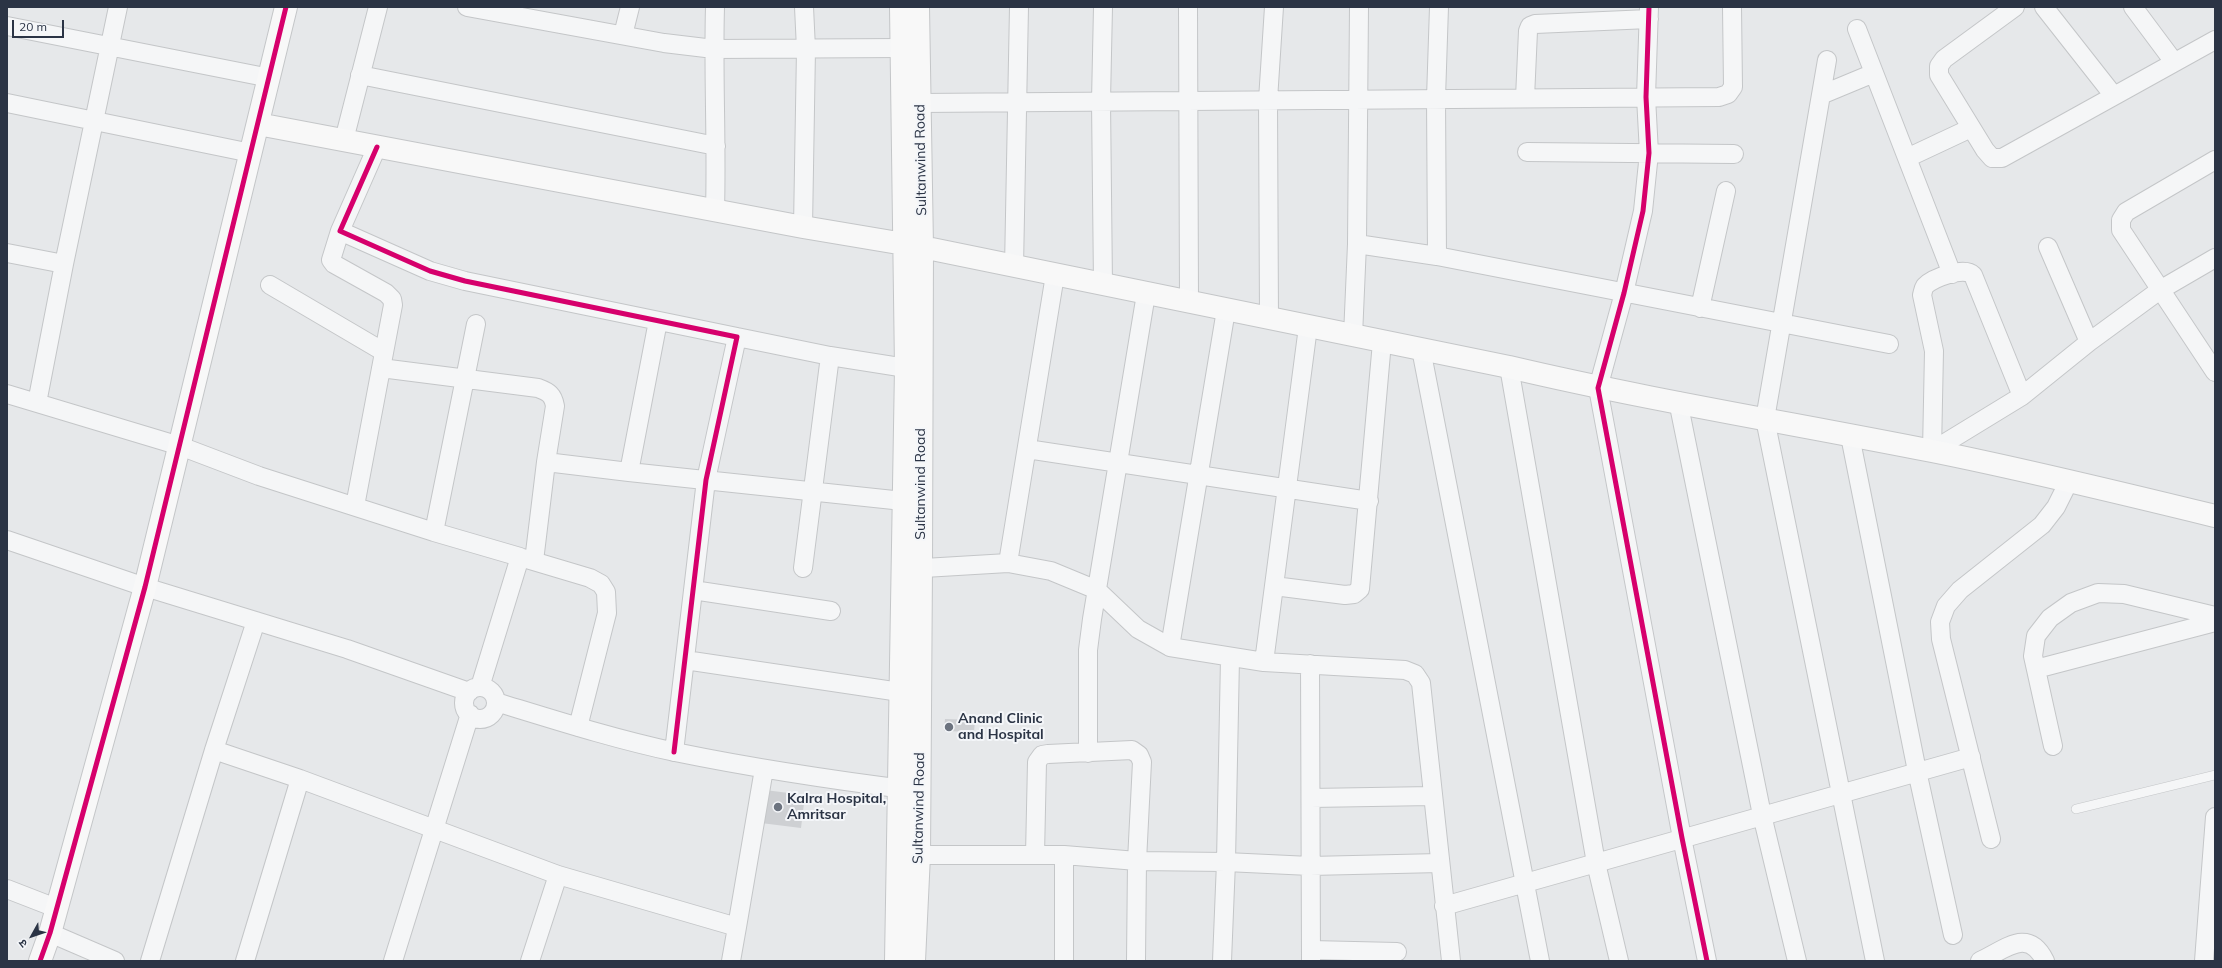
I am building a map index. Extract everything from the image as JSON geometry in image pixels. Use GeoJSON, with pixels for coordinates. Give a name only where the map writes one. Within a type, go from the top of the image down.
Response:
{"type":"FeatureCollection","features":[{"type":"Feature","properties":{"kind":"main road"},"geometry":{"type":"LineString","coordinates":[[40,961],[50,933],[145,587],[218,284],[270,78],[286,7]]}},
{"type":"Feature","properties":{"kind":"main road","name":"Sultanwind Road"},"geometry":{"type":"LineString","coordinates":[[901,7],[901,48],[914,246],[912,568],[920,791],[919,855],[914,961]]}},
{"type":"Feature","properties":{"kind":"main road","name":"Sultanwind Road"},"geometry":{"type":"LineString","coordinates":[[896,961],[897,788],[900,692],[912,568],[903,501],[906,368],[914,246],[920,103],[918,7]]}},
{"type":"Feature","properties":{"kind":"main road"},"geometry":{"type":"LineString","coordinates":[[258,124],[803,227],[914,246],[1146,294],[1189,301],[1269,319],[1509,367],[1598,388],[1932,451],[2069,481],[2215,516]]}},
{"type":"Feature","properties":{"kind":"street"},"geometry":{"type":"LineString","coordinates":[[37,404],[64,264],[111,48],[118,7]]}},
{"type":"Feature","properties":{"kind":"street"},"geometry":{"type":"LineString","coordinates":[[344,140],[378,7]]}},
{"type":"Feature","properties":{"kind":"street"},"geometry":{"type":"LineString","coordinates":[[467,7],[536,13],[623,35],[714,49],[901,48]]}},
{"type":"Feature","properties":{"kind":"street"},"geometry":{"type":"LineString","coordinates":[[623,35],[630,7]]}},
{"type":"Feature","properties":{"kind":"street"},"geometry":{"type":"LineString","coordinates":[[715,7],[715,210]]}},
{"type":"Feature","properties":{"kind":"street"},"geometry":{"type":"LineString","coordinates":[[803,227],[806,49],[804,7]]}},
{"type":"Feature","properties":{"kind":"street"},"geometry":{"type":"LineString","coordinates":[[1014,267],[1019,7]]}},
{"type":"Feature","properties":{"kind":"street"},"geometry":{"type":"LineString","coordinates":[[1103,285],[1101,101],[1104,7]]}},
{"type":"Feature","properties":{"kind":"street"},"geometry":{"type":"LineString","coordinates":[[1188,7],[1189,301]]}},
{"type":"Feature","properties":{"kind":"street"},"geometry":{"type":"LineString","coordinates":[[1269,319],[1268,100],[1274,7]]}},
{"type":"Feature","properties":{"kind":"street"},"geometry":{"type":"LineString","coordinates":[[1353,336],[1357,244],[1359,7]]}},
{"type":"Feature","properties":{"kind":"street"},"geometry":{"type":"LineString","coordinates":[[1437,256],[1436,98],[1439,7]]}},
{"type":"Feature","properties":{"kind":"street"},"geometry":{"type":"LineString","coordinates":[[920,103],[1436,98],[1719,98],[1728,94],[1733,87],[1732,7]]}},
{"type":"Feature","properties":{"kind":"street"},"geometry":{"type":"LineString","coordinates":[[2015,7],[1944,59],[1939,66],[1939,75],[1985,150],[1992,158],[2002,158],[2215,40]]}},
{"type":"Feature","properties":{"kind":"street"},"geometry":{"type":"LineString","coordinates":[[2044,7],[2114,96]]}},
{"type":"Feature","properties":{"kind":"street"},"geometry":{"type":"LineString","coordinates":[[2133,7],[2174,62]]}},
{"type":"Feature","properties":{"kind":"street"},"geometry":{"type":"LineString","coordinates":[[1525,98],[1528,31],[1530,26],[1535,24],[1649,13],[1646,97],[1649,153],[1643,211],[1624,293],[1598,388],[1682,838],[1707,961]]}},
{"type":"Feature","properties":{"kind":"street"},"geometry":{"type":"LineString","coordinates":[[7,26],[111,48],[270,78]]}},
{"type":"Feature","properties":{"kind":"street"},"geometry":{"type":"LineString","coordinates":[[1857,30],[1952,274]]}},
{"type":"Feature","properties":{"kind":"street"},"geometry":{"type":"LineString","coordinates":[[1827,60],[1765,419],[1875,961]]}},
{"type":"Feature","properties":{"kind":"street"},"geometry":{"type":"LineString","coordinates":[[1821,95],[1874,73]]}},
{"type":"Feature","properties":{"kind":"street"},"geometry":{"type":"LineString","coordinates":[[360,75],[716,146]]}},
{"type":"Feature","properties":{"kind":"street"},"geometry":{"type":"LineString","coordinates":[[7,103],[251,153]]}},
{"type":"Feature","properties":{"kind":"street"},"geometry":{"type":"LineString","coordinates":[[1907,158],[1971,128]]}},
{"type":"Feature","properties":{"kind":"street"},"geometry":{"type":"LineString","coordinates":[[355,506],[393,305],[392,299],[386,293],[334,264],[331,256],[340,231],[377,147]]}},
{"type":"Feature","properties":{"kind":"street"},"geometry":{"type":"LineString","coordinates":[[1527,152],[1734,154]]}},
{"type":"Feature","properties":{"kind":"street"},"geometry":{"type":"LineString","coordinates":[[2215,160],[2126,212],[2121,220],[2121,230],[2215,372]]}},
{"type":"Feature","properties":{"kind":"street"},"geometry":{"type":"LineString","coordinates":[[1700,308],[1726,191]]}},
{"type":"Feature","properties":{"kind":"street"},"geometry":{"type":"LineString","coordinates":[[340,231],[430,271],[465,281],[830,356],[906,368]]}},
{"type":"Feature","properties":{"kind":"street"},"geometry":{"type":"LineString","coordinates":[[1357,244],[1437,256],[1889,344]]}},
{"type":"Feature","properties":{"kind":"street"},"geometry":{"type":"LineString","coordinates":[[2048,247],[2089,342]]}},
{"type":"Feature","properties":{"kind":"street"},"geometry":{"type":"LineString","coordinates":[[7,253],[64,264]]}},
{"type":"Feature","properties":{"kind":"street"},"geometry":{"type":"LineString","coordinates":[[1932,451],[2022,396],[2089,342],[2160,290],[2215,258]]}},
{"type":"Feature","properties":{"kind":"street"},"geometry":{"type":"LineString","coordinates":[[1932,451],[1934,351],[1922,295],[1923,288],[1930,282],[1963,271],[1970,272],[1973,275],[2022,396]]}},
{"type":"Feature","properties":{"kind":"street"},"geometry":{"type":"LineString","coordinates":[[1008,563],[1055,275]]}},
{"type":"Feature","properties":{"kind":"street"},"geometry":{"type":"LineString","coordinates":[[8,544],[474,690],[491,691],[496,702],[492,714],[481,719],[470,714],[465,704],[474,690],[527,559],[546,462],[555,406],[554,398],[548,392],[538,388],[465,380],[383,360],[270,285]]}},
{"type":"Feature","properties":{"kind":"street"},"geometry":{"type":"LineString","coordinates":[[1088,753],[1088,650],[1146,294]]}},
{"type":"Feature","properties":{"kind":"street"},"geometry":{"type":"LineString","coordinates":[[1170,647],[1226,310]]}},
{"type":"Feature","properties":{"kind":"street"},"geometry":{"type":"LineString","coordinates":[[629,472],[658,321]]}},
{"type":"Feature","properties":{"kind":"street"},"geometry":{"type":"LineString","coordinates":[[434,532],[476,324]]}},
{"type":"Feature","properties":{"kind":"street"},"geometry":{"type":"LineString","coordinates":[[1264,662],[1308,326]]}},
{"type":"Feature","properties":{"kind":"street"},"geometry":{"type":"LineString","coordinates":[[674,752],[706,480],[737,337]]}},
{"type":"Feature","properties":{"kind":"street"},"geometry":{"type":"LineString","coordinates":[[1274,586],[1345,596],[1360,589],[1382,342]]}},
{"type":"Feature","properties":{"kind":"street"},"geometry":{"type":"LineString","coordinates":[[1421,349],[1540,961]]}},
{"type":"Feature","properties":{"kind":"street"},"geometry":{"type":"LineString","coordinates":[[803,568],[830,356]]}},
{"type":"Feature","properties":{"kind":"street"},"geometry":{"type":"LineString","coordinates":[[1509,367],[1596,863],[1619,961]]}},
{"type":"Feature","properties":{"kind":"street"},"geometry":{"type":"LineString","coordinates":[[7,394],[180,446],[259,476],[434,532],[590,578],[601,584],[606,592],[607,613],[578,727]]}},
{"type":"Feature","properties":{"kind":"street"},"geometry":{"type":"LineString","coordinates":[[1678,402],[1762,815],[1797,961]]}},
{"type":"Feature","properties":{"kind":"street"},"geometry":{"type":"LineString","coordinates":[[1850,436],[1917,771],[1953,935]]}},
{"type":"Feature","properties":{"kind":"street"},"geometry":{"type":"LineString","coordinates":[[1027,449],[1368,501]]}},
{"type":"Feature","properties":{"kind":"street"},"geometry":{"type":"LineString","coordinates":[[546,462],[903,501]]}},
{"type":"Feature","properties":{"kind":"street"},"geometry":{"type":"LineString","coordinates":[[1991,839],[1941,639],[1940,622],[1946,606],[1960,590],[2042,525],[2056,508],[2069,481]]}},
{"type":"Feature","properties":{"kind":"street"},"geometry":{"type":"LineString","coordinates":[[912,568],[1008,563],[1051,571],[1097,590],[1138,629],[1170,647],[1230,658],[1264,662],[1405,670],[1415,674],[1421,683],[1451,961]]}},
{"type":"Feature","properties":{"kind":"street"},"geometry":{"type":"LineString","coordinates":[[693,590],[831,611]]}},
{"type":"Feature","properties":{"kind":"street"},"geometry":{"type":"LineString","coordinates":[[2053,746],[2033,656],[2036,636],[2050,618],[2071,603],[2098,594],[2124,594],[2215,616]]}},
{"type":"Feature","properties":{"kind":"street"},"geometry":{"type":"LineString","coordinates":[[150,961],[214,750],[256,621]]}},
{"type":"Feature","properties":{"kind":"street"},"geometry":{"type":"LineString","coordinates":[[2036,669],[2215,622]]}},
{"type":"Feature","properties":{"kind":"street"},"geometry":{"type":"LineString","coordinates":[[1222,961],[1226,862],[1230,658]]}},
{"type":"Feature","properties":{"kind":"street"},"geometry":{"type":"LineString","coordinates":[[685,660],[900,692]]}},
{"type":"Feature","properties":{"kind":"street"},"geometry":{"type":"LineString","coordinates":[[1310,664],[1311,956],[1397,952]]}},
{"type":"Feature","properties":{"kind":"street"},"geometry":{"type":"LineString","coordinates":[[496,702],[578,727],[674,752],[764,769],[920,791]]}},
{"type":"Feature","properties":{"kind":"street"},"geometry":{"type":"LineString","coordinates":[[394,961],[470,714]]}},
{"type":"Feature","properties":{"kind":"street"},"geometry":{"type":"LineString","coordinates":[[214,750],[436,828],[494,852],[558,874],[737,927]]}},
{"type":"Feature","properties":{"kind":"street"},"geometry":{"type":"LineString","coordinates":[[1035,855],[1037,762],[1042,755],[1132,750],[1139,755],[1142,762],[1137,861],[1136,961]]}},
{"type":"Feature","properties":{"kind":"street"},"geometry":{"type":"LineString","coordinates":[[1444,906],[1917,771],[1971,757]]}},
{"type":"Feature","properties":{"kind":"street"},"geometry":{"type":"LineString","coordinates":[[731,961],[764,769]]}},
{"type":"Feature","properties":{"kind":"street"},"geometry":{"type":"LineString","coordinates":[[244,961],[300,779]]}},
{"type":"Feature","properties":{"kind":"street"},"geometry":{"type":"LineString","coordinates":[[1311,798],[1432,796]]}},
{"type":"Feature","properties":{"kind":"street"},"geometry":{"type":"LineString","coordinates":[[2204,961],[2215,817]]}},
{"type":"Feature","properties":{"kind":"street"},"geometry":{"type":"LineString","coordinates":[[919,855],[1064,855],[1137,861],[1226,862],[1310,866],[1440,863]]}},
{"type":"Feature","properties":{"kind":"street"},"geometry":{"type":"LineString","coordinates":[[1064,855],[1064,961]]}},
{"type":"Feature","properties":{"kind":"street"},"geometry":{"type":"LineString","coordinates":[[530,961],[558,874]]}},
{"type":"Feature","properties":{"kind":"street"},"geometry":{"type":"LineString","coordinates":[[7,889],[56,908]]}},
{"type":"Feature","properties":{"kind":"street"},"geometry":{"type":"LineString","coordinates":[[50,933],[115,961]]}},
{"type":"Feature","properties":{"kind":"street"},"geometry":{"type":"LineString","coordinates":[[1980,961],[2020,942],[2031,942],[2039,950],[2045,961]]}},
{"type":"Feature","properties":{"kind":"lane"},"geometry":{"type":"LineString","coordinates":[[2076,809],[2215,775]]}},
{"type":"Feature","properties":{"kind":"building"},"geometry":{"type":"Polygon","coordinates":[[[945,719],[975,720],[974,732],[944,731],[945,719]]]}},
{"type":"Feature","properties":{"kind":"building"},"geometry":{"type":"Polygon","coordinates":[[[765,790],[805,795],[801,828],[761,823],[765,790]]]}},
{"type":"Feature","properties":{"kind":"cycle path"},"geometry":{"type":"LineString","coordinates":[[40,961],[50,933],[145,587],[286,7]]}},
{"type":"Feature","properties":{"kind":"cycle path"},"geometry":{"type":"LineString","coordinates":[[1649,7],[1646,97],[1649,153],[1643,211],[1624,293],[1598,388],[1682,838],[1707,961]]}},
{"type":"Feature","properties":{"kind":"cycle path"},"geometry":{"type":"LineString","coordinates":[[377,147],[340,231],[430,271],[465,281],[737,337],[706,480],[674,752]]}},
{"type":"Feature","properties":{"kind":"place","name":"Anand Clinic and Hospital"},"geometry":{"type":"Point","coordinates":[949,727]}},
{"type":"Feature","properties":{"kind":"place","name":"Kalra Hospital, Amritsar"},"geometry":{"type":"Point","coordinates":[778,807]}}]}
